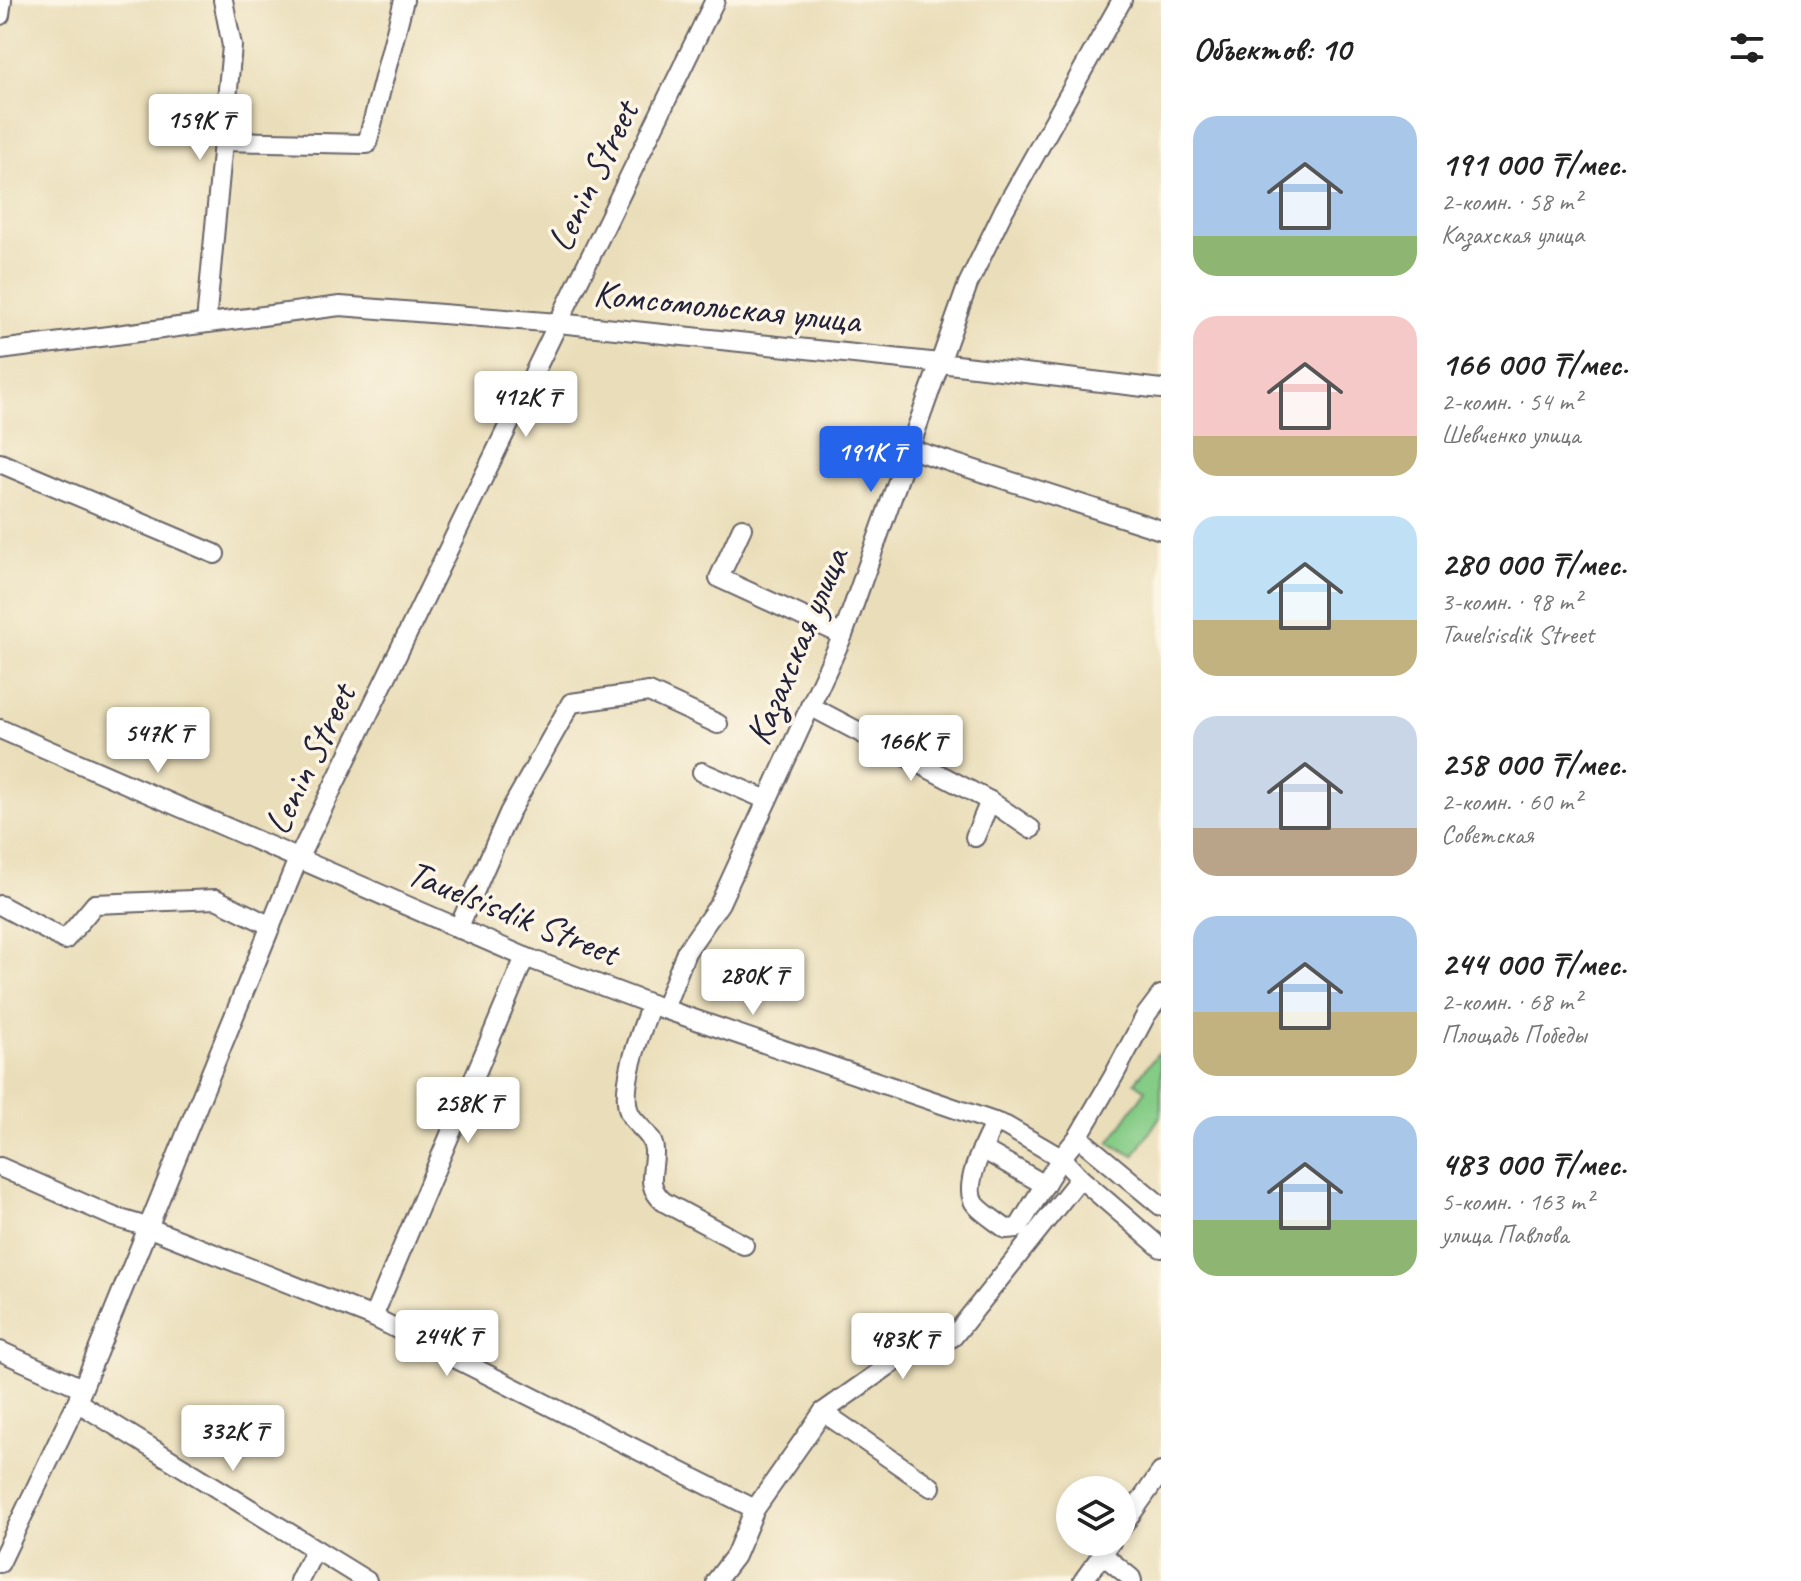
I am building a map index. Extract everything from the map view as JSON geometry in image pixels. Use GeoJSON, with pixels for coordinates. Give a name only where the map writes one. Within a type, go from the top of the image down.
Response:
{"type":"FeatureCollection","features":[{"type":"Feature","properties":{"kind":"street"},"geometry":{"type":"LineString","coordinates":[[0,15],[2,0]]}},
{"type":"Feature","properties":{"kind":"street"},"geometry":{"type":"LineString","coordinates":[[206,323],[232,46],[223,0]]}},
{"type":"Feature","properties":{"kind":"street"},"geometry":{"type":"LineString","coordinates":[[223,141],[367,144],[404,0]]}},
{"type":"Feature","properties":{"kind":"street","name":"Lenin Street"},"geometry":{"type":"LineString","coordinates":[[0,1563],[80,1395],[298,859],[715,0]]}},
{"type":"Feature","properties":{"kind":"street","name":"Казахская улица"},"geometry":{"type":"LineString","coordinates":[[744,1245],[657,1196],[651,1180],[652,1142],[630,1113],[627,1095],[635,1046],[686,952],[720,903],[843,635],[968,284],[1004,210],[1122,0]]}},
{"type":"Feature","properties":{"kind":"street","name":"Комсомольская улица"},"geometry":{"type":"LineString","coordinates":[[0,350],[340,306],[558,323],[1161,389]]}},
{"type":"Feature","properties":{"kind":"street"},"geometry":{"type":"LineString","coordinates":[[910,449],[1161,530]]}},
{"type":"Feature","properties":{"kind":"street"},"geometry":{"type":"LineString","coordinates":[[0,463],[215,554]]}},
{"type":"Feature","properties":{"kind":"street"},"geometry":{"type":"LineString","coordinates":[[742,528],[719,578],[843,635]]}},
{"type":"Feature","properties":{"kind":"street"},"geometry":{"type":"LineString","coordinates":[[458,929],[509,813],[571,703],[649,692],[718,724]]}},
{"type":"Feature","properties":{"kind":"street"},"geometry":{"type":"LineString","coordinates":[[810,706],[990,801],[1031,829]]}},
{"type":"Feature","properties":{"kind":"street","name":"Tauelsisdik Street"},"geometry":{"type":"LineString","coordinates":[[0,729],[525,957],[658,1007],[995,1122],[1061,1158],[1161,1248]]}},
{"type":"Feature","properties":{"kind":"street"},"geometry":{"type":"LineString","coordinates":[[702,772],[767,800]]}},
{"type":"Feature","properties":{"kind":"street"},"geometry":{"type":"LineString","coordinates":[[975,837],[990,801]]}},
{"type":"Feature","properties":{"kind":"street"},"geometry":{"type":"LineString","coordinates":[[0,905],[65,940],[95,904],[216,899],[271,926]]}},
{"type":"Feature","properties":{"kind":"street"},"geometry":{"type":"LineString","coordinates":[[373,1317],[525,957]]}},
{"type":"Feature","properties":{"kind":"street"},"geometry":{"type":"LineString","coordinates":[[995,1122],[982,1149],[970,1192],[974,1203],[1006,1229],[1018,1228],[1061,1158],[1078,1137],[1146,1015],[1161,995]]}},
{"type":"Feature","properties":{"kind":"street"},"geometry":{"type":"LineString","coordinates":[[1078,1137],[1160,1205],[1140,1230]]}},
{"type":"Feature","properties":{"kind":"street"},"geometry":{"type":"LineString","coordinates":[[982,1149],[1045,1185]]}},
{"type":"Feature","properties":{"kind":"street"},"geometry":{"type":"LineString","coordinates":[[0,1167],[114,1217],[147,1227],[373,1317],[755,1509]]}},
{"type":"Feature","properties":{"kind":"street"},"geometry":{"type":"LineString","coordinates":[[716,1581],[735,1556],[755,1509],[823,1412],[898,1359],[953,1337],[1080,1178]]}},
{"type":"Feature","properties":{"kind":"street"},"geometry":{"type":"LineString","coordinates":[[0,1351],[80,1395],[367,1581]]}},
{"type":"Feature","properties":{"kind":"street"},"geometry":{"type":"LineString","coordinates":[[823,1412],[931,1487]]}},
{"type":"Feature","properties":{"kind":"street"},"geometry":{"type":"LineString","coordinates":[[1136,1507],[1161,1472]]}},
{"type":"Feature","properties":{"kind":"street"},"geometry":{"type":"LineString","coordinates":[[299,1581],[315,1549]]}},
{"type":"Feature","properties":{"kind":"street"},"geometry":{"type":"LineString","coordinates":[[1083,1581],[1101,1556]]}},
{"type":"Feature","properties":{"kind":"street"},"geometry":{"type":"LineString","coordinates":[[1113,1556],[1132,1581]]}},
{"type":"Feature","properties":{"kind":"green space"},"geometry":{"type":"Polygon","coordinates":[[[1158,1053],[1161,1115],[1134,1156],[1109,1143],[1146,1090],[1135,1082],[1158,1053]]]}}]}
